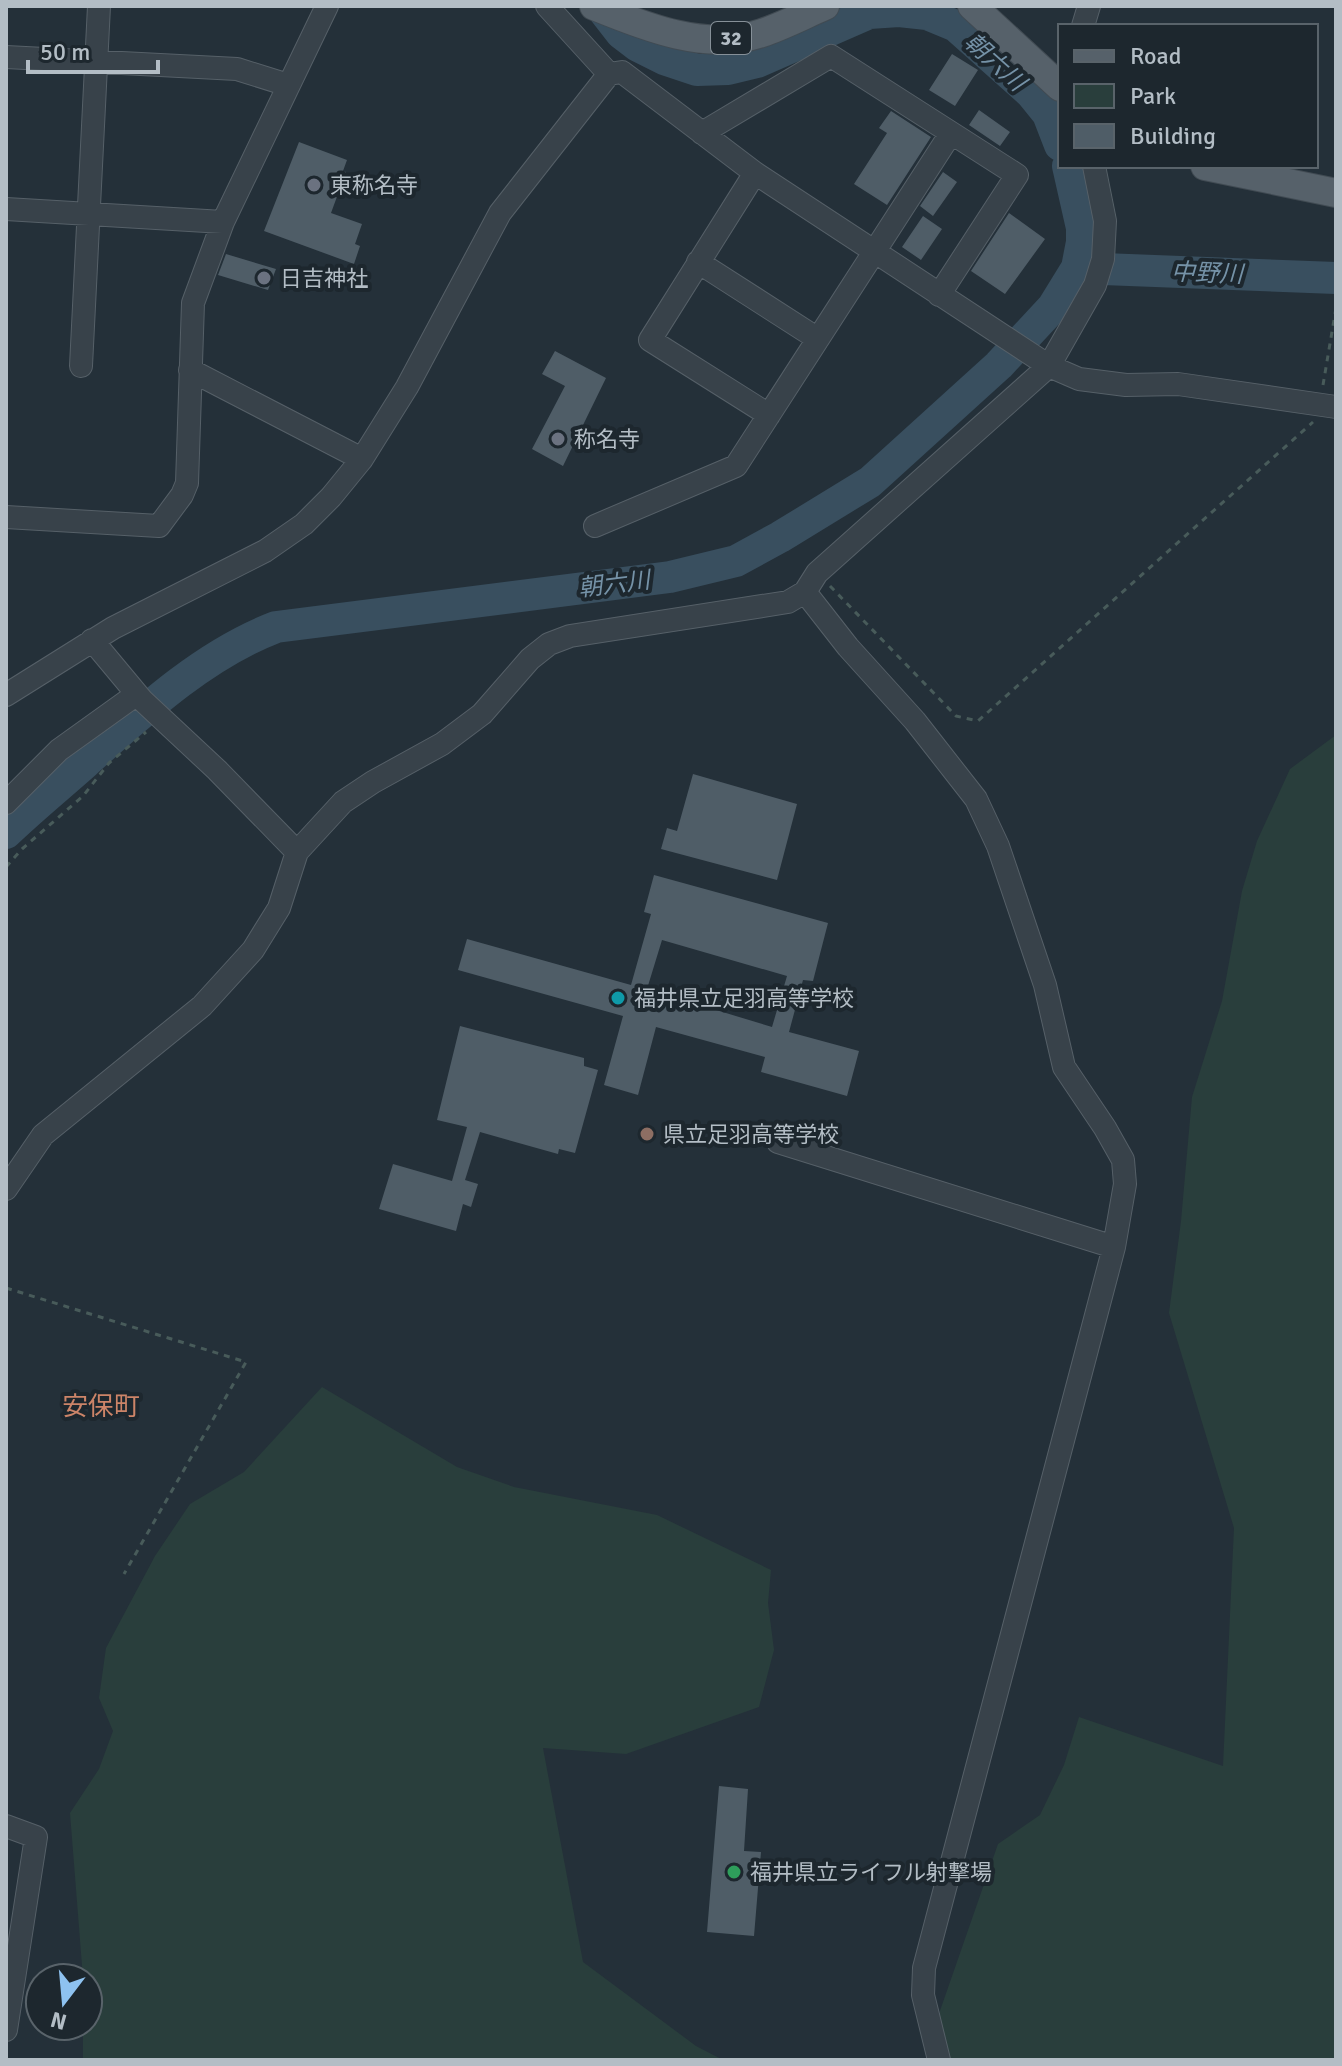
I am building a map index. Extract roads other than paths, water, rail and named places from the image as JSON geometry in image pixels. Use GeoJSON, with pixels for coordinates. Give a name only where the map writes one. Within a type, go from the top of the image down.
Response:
{"type":"FeatureCollection","features":[{"type":"Feature","properties":{"kind":"main road","name":"32"},"geometry":{"type":"LineString","coordinates":[[594,6],[633,22],[694,38],[760,34],[825,6]]}},
{"type":"Feature","properties":{"kind":"main road"},"geometry":{"type":"LineString","coordinates":[[972,6],[1058,85]]}},
{"type":"Feature","properties":{"kind":"main road"},"geometry":{"type":"LineString","coordinates":[[1217,168],[1335,187]]}},
{"type":"Feature","properties":{"kind":"street"},"geometry":{"type":"LineString","coordinates":[[81,366],[99,6]]}},
{"type":"Feature","properties":{"kind":"street"},"geometry":{"type":"LineString","coordinates":[[6,517],[159,526],[182,495],[187,483],[193,303],[223,222],[327,6]]}},
{"type":"Feature","properties":{"kind":"street"},"geometry":{"type":"LineString","coordinates":[[547,6],[609,74]]}},
{"type":"Feature","properties":{"kind":"street"},"geometry":{"type":"LineString","coordinates":[[702,133],[831,56],[1017,175],[939,295]]}},
{"type":"Feature","properties":{"kind":"street"},"geometry":{"type":"LineString","coordinates":[[6,57],[237,69],[288,85]]}},
{"type":"Feature","properties":{"kind":"street"},"geometry":{"type":"LineString","coordinates":[[6,695],[92,640],[265,551],[304,524],[331,497],[362,459],[407,387],[500,213],[609,74],[622,72],[755,173],[873,253],[1043,362],[1079,379],[1126,385],[1178,384],[1329,406]]}},
{"type":"Feature","properties":{"kind":"street"},"geometry":{"type":"LineString","coordinates":[[595,526],[736,466],[951,133]]}},
{"type":"Feature","properties":{"kind":"street"},"geometry":{"type":"LineString","coordinates":[[6,1189],[43,1135],[202,1006],[253,950],[279,908],[297,852],[343,802],[442,744],[482,714],[530,659],[549,644],[570,636],[788,602],[805,592],[817,573],[1043,362],[1095,285],[1103,259],[1105,221],[1094,168]]}},
{"type":"Feature","properties":{"kind":"street"},"geometry":{"type":"LineString","coordinates":[[755,173],[650,340],[769,415]]}},
{"type":"Feature","properties":{"kind":"street"},"geometry":{"type":"LineString","coordinates":[[6,209],[223,222]]}},
{"type":"Feature","properties":{"kind":"street"},"geometry":{"type":"LineString","coordinates":[[698,262],[818,339]]}},
{"type":"Feature","properties":{"kind":"street"},"geometry":{"type":"LineString","coordinates":[[190,370],[362,459]]}},
{"type":"Feature","properties":{"kind":"street"},"geometry":{"type":"LineString","coordinates":[[805,592],[848,647],[915,721],[976,799],[998,846],[1024,920],[1045,985],[1064,1067],[1123,1160],[1125,1184],[1114,1247],[924,1968],[923,1995],[939,2060]]}},
{"type":"Feature","properties":{"kind":"street"},"geometry":{"type":"LineString","coordinates":[[92,640],[161,719],[217,770],[297,852]]}},
{"type":"Feature","properties":{"kind":"street"},"geometry":{"type":"LineString","coordinates":[[6,803],[59,750],[140,697]]}},
{"type":"Feature","properties":{"kind":"street"},"geometry":{"type":"LineString","coordinates":[[778,1142],[1114,1247]]}},
{"type":"Feature","properties":{"kind":"street"},"geometry":{"type":"LineString","coordinates":[[6,1826],[36,1837],[6,2030]]}},
{"type":"Feature","properties":{"kind":"waterway","name":"朝六川"},"geometry":{"type":"LineString","coordinates":[[600,6],[621,33],[638,46],[697,70],[728,69],[757,62],[869,13],[899,11],[927,14],[956,26],[1031,93],[1048,114],[1058,140]]}},
{"type":"Feature","properties":{"kind":"waterway","name":"朝六川"},"geometry":{"type":"LineString","coordinates":[[6,833],[174,686],[223,653],[276,627],[670,577],[736,561],[870,482],[999,365],[1053,307],[1077,268],[1082,242],[1082,228],[1068,168]]}},
{"type":"Feature","properties":{"kind":"waterway","name":"中野川"},"geometry":{"type":"LineString","coordinates":[[1077,268],[1336,278]]}},
{"type":"Feature","properties":{"kind":"place","name":"東称名寺"},"geometry":{"type":"Point","coordinates":[314,185]}},
{"type":"Feature","properties":{"kind":"place","name":"日吉神社"},"geometry":{"type":"Point","coordinates":[264,278]}},
{"type":"Feature","properties":{"kind":"place","name":"称名寺"},"geometry":{"type":"Point","coordinates":[558,439]}},
{"type":"Feature","properties":{"kind":"place","name":"福井県立足羽高等学校"},"geometry":{"type":"Point","coordinates":[618,998]}},
{"type":"Feature","properties":{"kind":"place","name":"県立足羽高等学校"},"geometry":{"type":"Point","coordinates":[647,1134]}},
{"type":"Feature","properties":{"kind":"place","name":"福井県立ライフル射撃場"},"geometry":{"type":"Point","coordinates":[734,1872]}},
{"type":"Feature","properties":{"kind":"district","name":"安保町"},"geometry":{"type":"Point","coordinates":[101,1407]}}]}
